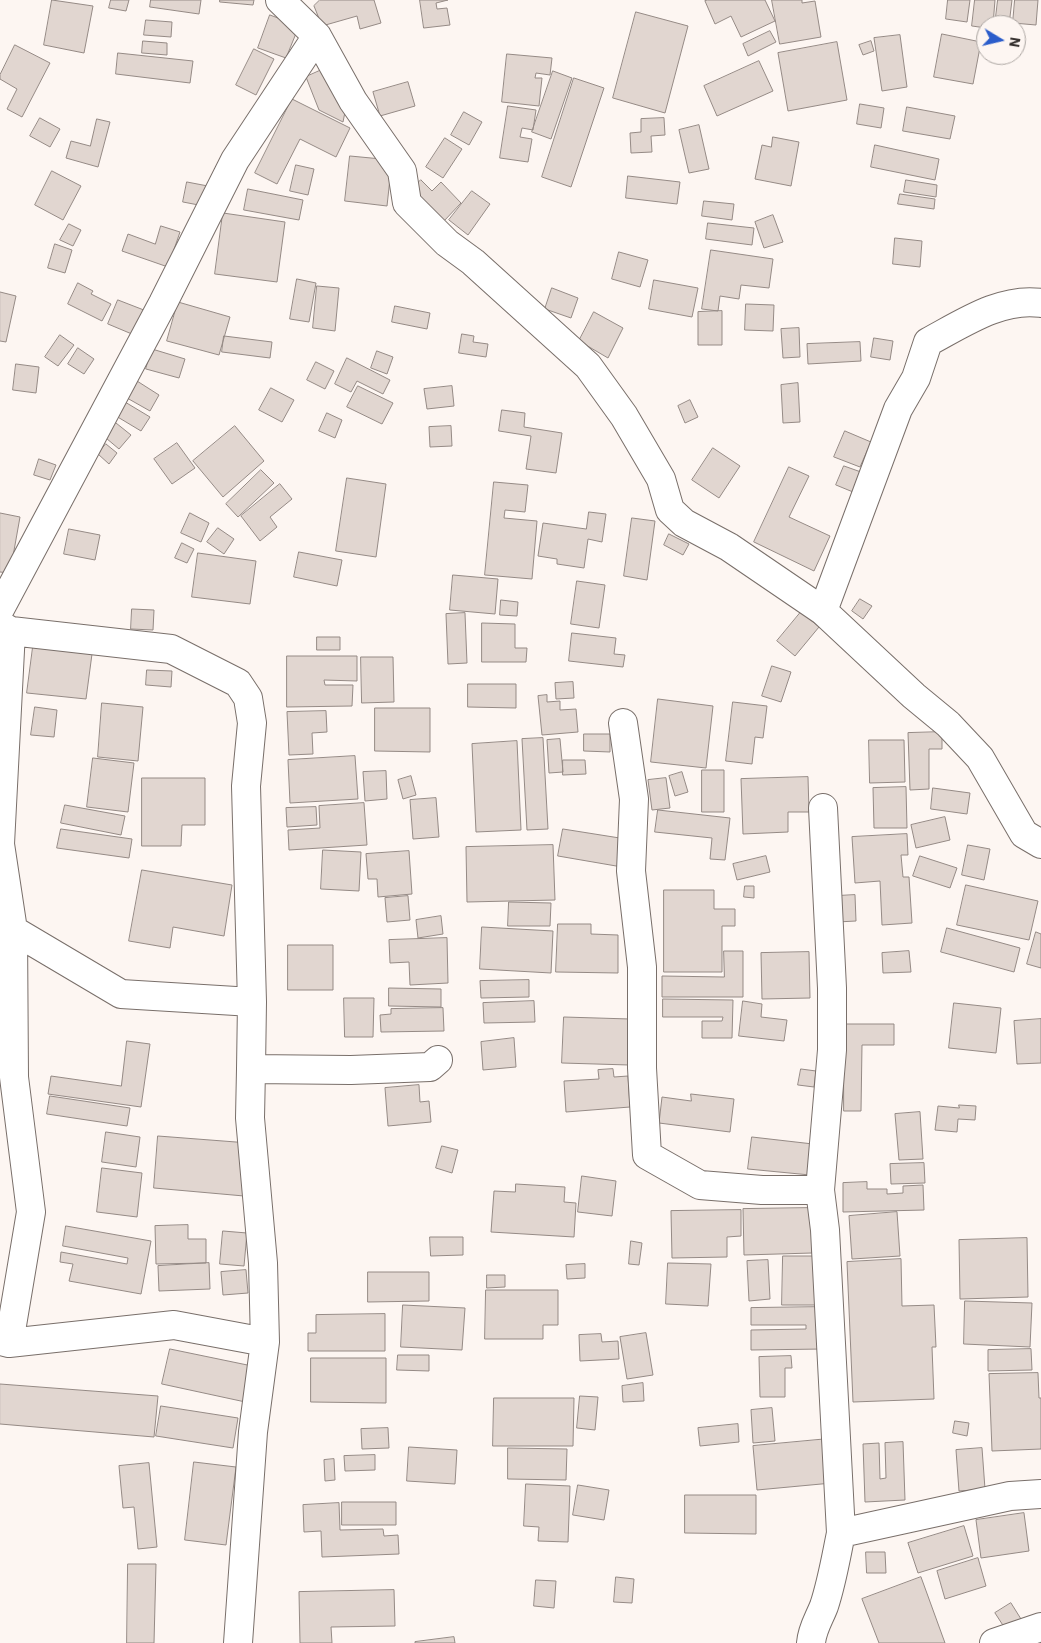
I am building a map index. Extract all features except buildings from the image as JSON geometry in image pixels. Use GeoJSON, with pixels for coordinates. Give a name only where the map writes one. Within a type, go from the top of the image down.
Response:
{"type":"FeatureCollection","features":[{"type":"Feature","properties":{"kind":"street"},"geometry":{"type":"LineString","coordinates":[[280,0],[317,36],[353,101],[402,171],[407,203],[447,243],[473,262],[588,366],[624,416],[661,479],[670,510],[684,524],[729,547],[823,611],[914,696],[948,724],[980,758],[1024,834],[1041,844]]}},
{"type":"Feature","properties":{"kind":"street"},"geometry":{"type":"LineString","coordinates":[[265,1342],[174,1325],[5,1342],[31,1212],[7,1076],[13,930],[0,844],[4,622],[235,160],[317,36]]}},
{"type":"Feature","properties":{"kind":"street"},"geometry":{"type":"LineString","coordinates":[[823,611],[898,409],[916,378],[928,342],[983,314],[1014,302],[1041,303]]}},
{"type":"Feature","properties":{"kind":"street"},"geometry":{"type":"LineString","coordinates":[[4,622],[171,649],[238,683],[248,698],[252,724],[246,786],[252,1002],[250,1118],[263,1263],[265,1342],[252,1432],[238,1643]]}},
{"type":"Feature","properties":{"kind":"street"},"geometry":{"type":"LineString","coordinates":[[623,723],[634,799],[631,872],[642,968],[642,1068],[646,1155],[700,1185],[762,1190],[820,1190]]}},
{"type":"Feature","properties":{"kind":"street"},"geometry":{"type":"LineString","coordinates":[[811,1643],[811,1633],[824,1606],[834,1570],[841,1533],[825,1230],[820,1190],[832,1050],[832,988],[823,808]]}},
{"type":"Feature","properties":{"kind":"street"},"geometry":{"type":"LineString","coordinates":[[13,930],[121,994],[252,1002]]}},
{"type":"Feature","properties":{"kind":"street"},"geometry":{"type":"LineString","coordinates":[[251,1069],[351,1070],[430,1067],[438,1060]]}},
{"type":"Feature","properties":{"kind":"street"},"geometry":{"type":"LineString","coordinates":[[841,1533],[1010,1496],[1041,1494]]}},
{"type":"Feature","properties":{"kind":"street"},"geometry":{"type":"LineString","coordinates":[[994,1643],[1041,1627]]}}]}
